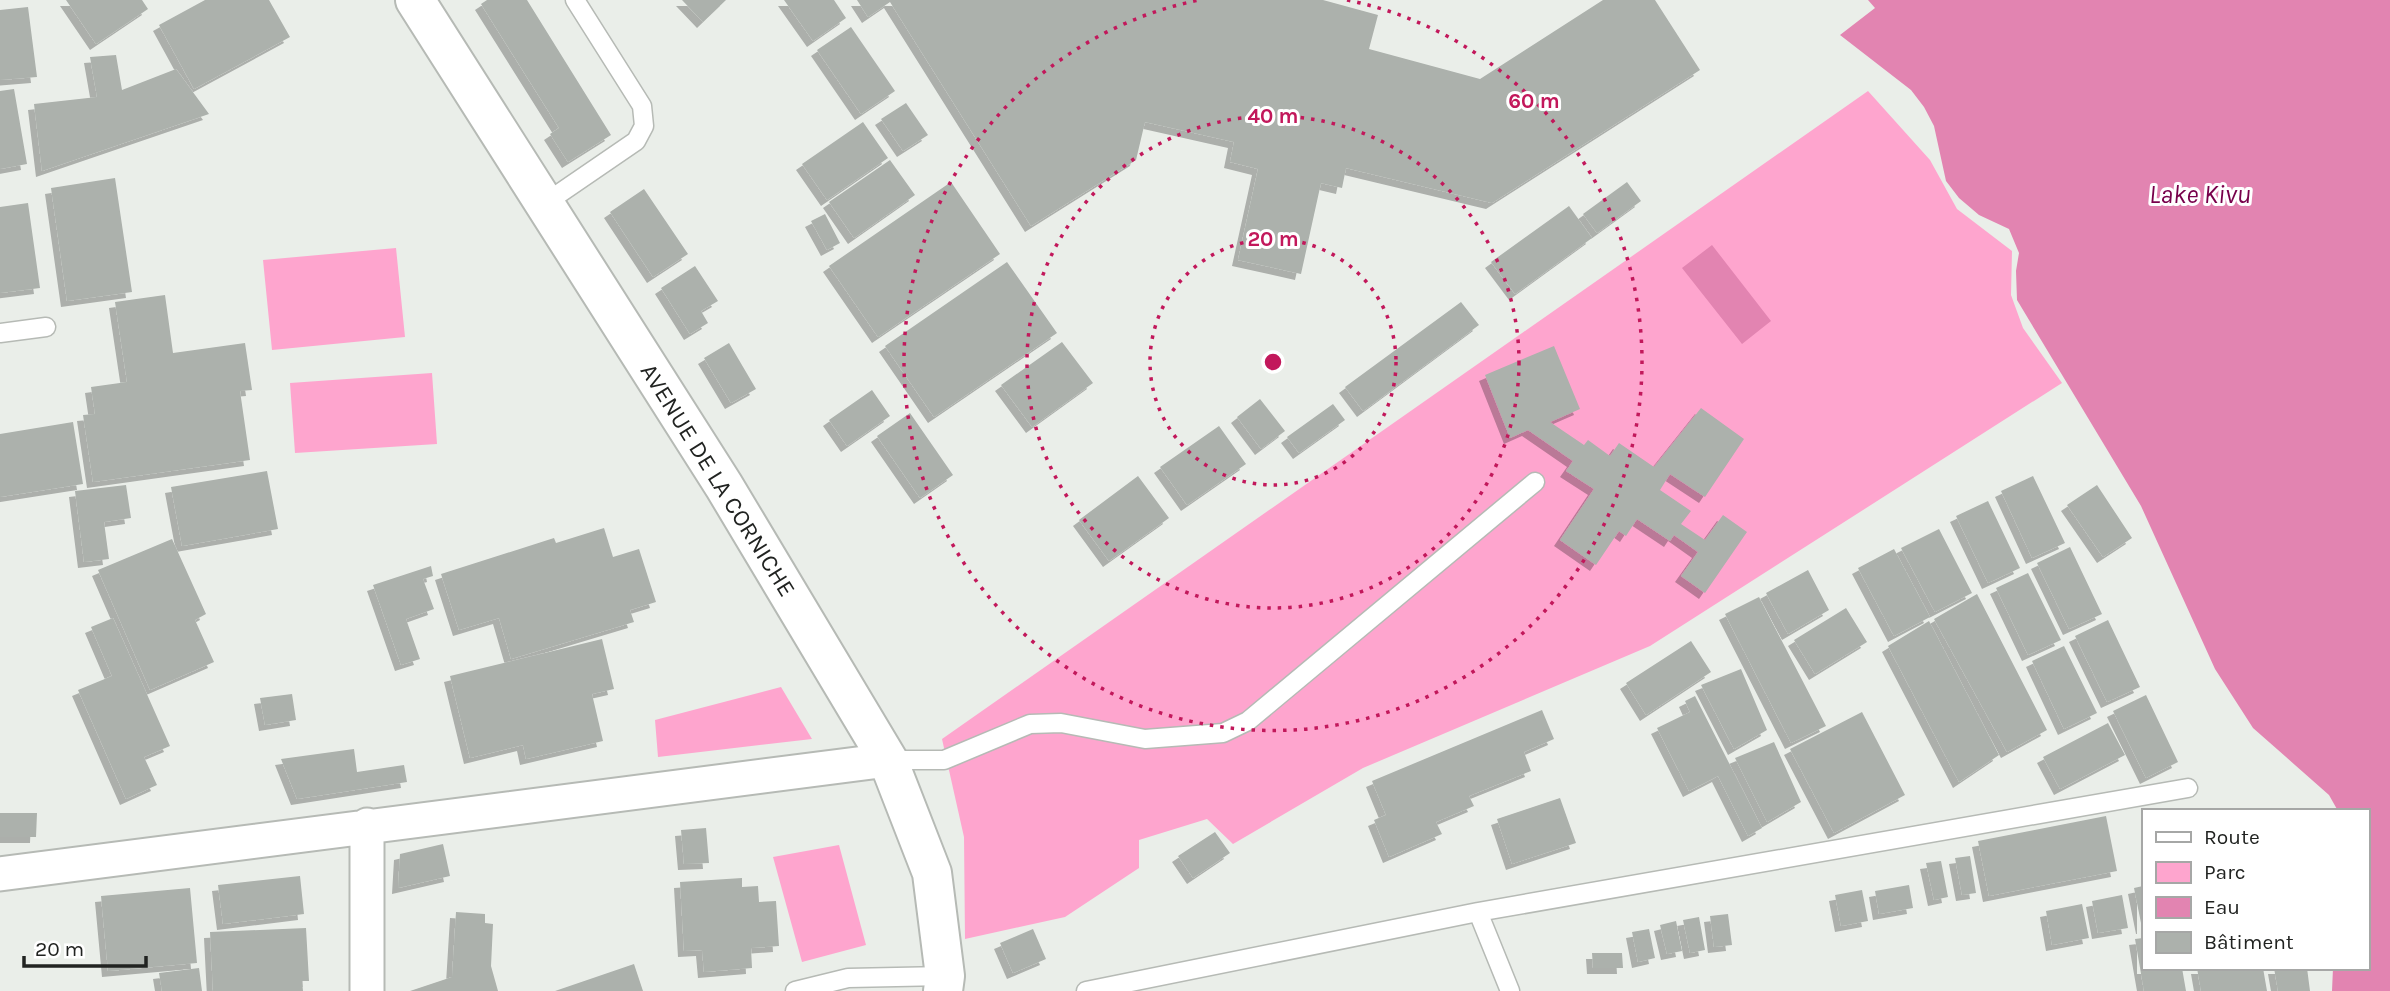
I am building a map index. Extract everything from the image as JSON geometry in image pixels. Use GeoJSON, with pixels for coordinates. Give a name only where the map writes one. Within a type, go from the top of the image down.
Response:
{"type":"FeatureCollection","features":[{"type":"Feature","properties":{"kind":"street","name":"AVENUE DE LA CORNICHE"},"geometry":{"type":"LineString","coordinates":[[415,0],[724,486],[888,760],[932,873],[944,983]]}},
{"type":"Feature","properties":{"kind":"street"},"geometry":{"type":"LineString","coordinates":[[0,874],[888,760]]}},
{"type":"Feature","properties":{"kind":"street"},"geometry":{"type":"LineString","coordinates":[[366,991],[367,825]]}},
{"type":"Feature","properties":{"kind":"lane"},"geometry":{"type":"LineString","coordinates":[[544,204],[636,141],[644,126],[642,106],[575,0]]}},
{"type":"Feature","properties":{"kind":"lane"},"geometry":{"type":"LineString","coordinates":[[0,333],[46,327]]}},
{"type":"Feature","properties":{"kind":"lane"},"geometry":{"type":"LineString","coordinates":[[888,760],[944,760],[1030,724],[1061,723],[1145,739],[1223,733],[1259,713],[1535,482]]}},
{"type":"Feature","properties":{"kind":"lane"},"geometry":{"type":"LineString","coordinates":[[1086,991],[1478,912],[2188,788]]}},
{"type":"Feature","properties":{"kind":"lane"},"geometry":{"type":"LineString","coordinates":[[1478,912],[1510,991]]}},
{"type":"Feature","properties":{"kind":"lane"},"geometry":{"type":"LineString","coordinates":[[795,991],[848,978],[944,983]]}},
{"type":"Feature","properties":{"kind":"green space"},"geometry":{"type":"Polygon","coordinates":[[[1868,91],[1930,160],[1957,209],[2012,251],[2011,295],[2023,328],[2062,383],[1650,646],[1363,768],[1233,844],[1207,819],[1139,840],[1139,868],[1065,917],[965,939],[964,837],[942,739],[1868,91]]]}},
{"type":"Feature","properties":{"kind":"green space"},"geometry":{"type":"Polygon","coordinates":[[[396,248],[405,337],[272,350],[263,260],[396,248]]]}},
{"type":"Feature","properties":{"kind":"green space"},"geometry":{"type":"Polygon","coordinates":[[[432,373],[437,444],[295,453],[290,383],[432,373]]]}},
{"type":"Feature","properties":{"kind":"green space"},"geometry":{"type":"Polygon","coordinates":[[[781,687],[812,739],[658,757],[655,720],[781,687]]]}},
{"type":"Feature","properties":{"kind":"green space"},"geometry":{"type":"Polygon","coordinates":[[[839,845],[866,945],[802,962],[773,857],[839,845]]]}},
{"type":"Feature","properties":{"kind":"water","name":"Lake Kivu"},"geometry":{"type":"Polygon","coordinates":[[[1868,0],[2390,0],[2390,991],[2332,991],[2333,970],[2369,970],[2369,809],[2337,809],[2329,795],[2253,728],[2215,669],[2141,506],[2017,300],[2016,271],[2019,253],[2009,229],[1979,215],[1959,198],[1946,181],[1934,126],[1911,90],[1840,35],[1875,8],[1868,0]]]}},
{"type":"Feature","properties":{"kind":"water"},"geometry":{"type":"Polygon","coordinates":[[[1712,245],[1771,321],[1742,344],[1682,268],[1712,245]]]}},
{"type":"Feature","properties":{"kind":"building"},"geometry":{"type":"Polygon","coordinates":[[[66,0],[142,0],[148,9],[96,44],[66,0]]]}},
{"type":"Feature","properties":{"kind":"building"},"geometry":{"type":"Polygon","coordinates":[[[205,0],[269,0],[290,37],[194,89],[159,25],[205,0]]]}},
{"type":"Feature","properties":{"kind":"building"},"geometry":{"type":"Polygon","coordinates":[[[487,0],[527,0],[611,135],[568,162],[550,134],[559,128],[481,4],[487,0]]]}},
{"type":"Feature","properties":{"kind":"building"},"geometry":{"type":"Polygon","coordinates":[[[682,0],[726,0],[703,22],[682,0]]]}},
{"type":"Feature","properties":{"kind":"building"},"geometry":{"type":"Polygon","coordinates":[[[784,0],[834,0],[846,18],[813,41],[784,0]]]}},
{"type":"Feature","properties":{"kind":"building"},"geometry":{"type":"Polygon","coordinates":[[[857,0],[1323,0],[1378,15],[1369,49],[1480,79],[1603,0],[1655,0],[1700,70],[1492,203],[1346,168],[1342,188],[1321,183],[1301,274],[1238,260],[1258,169],[1230,162],[1234,142],[1145,122],[1136,160],[1031,226],[890,2],[868,17],[857,0]]]}},
{"type":"Feature","properties":{"kind":"building"},"geometry":{"type":"Polygon","coordinates":[[[28,7],[37,77],[0,80],[0,10],[28,7]]]}},
{"type":"Feature","properties":{"kind":"building"},"geometry":{"type":"Polygon","coordinates":[[[851,27],[895,91],[861,114],[817,50],[851,27]]]}},
{"type":"Feature","properties":{"kind":"building"},"geometry":{"type":"Polygon","coordinates":[[[116,55],[122,90],[176,69],[209,114],[42,171],[34,104],[97,97],[90,57],[116,55]]]}},
{"type":"Feature","properties":{"kind":"building"},"geometry":{"type":"Polygon","coordinates":[[[14,89],[27,164],[0,169],[0,91],[14,89]]]}},
{"type":"Feature","properties":{"kind":"building"},"geometry":{"type":"Polygon","coordinates":[[[906,103],[928,135],[903,151],[881,119],[906,103]]]}},
{"type":"Feature","properties":{"kind":"building"},"geometry":{"type":"Polygon","coordinates":[[[863,122],[888,158],[827,200],[802,164],[863,122]]]}},
{"type":"Feature","properties":{"kind":"building"},"geometry":{"type":"Polygon","coordinates":[[[890,160],[915,195],[854,238],[829,202],[890,160]]]}},
{"type":"Feature","properties":{"kind":"building"},"geometry":{"type":"Polygon","coordinates":[[[115,178],[132,292],[67,301],[51,188],[115,178]]]}},
{"type":"Feature","properties":{"kind":"building"},"geometry":{"type":"Polygon","coordinates":[[[951,182],[1000,254],[878,337],[829,266],[951,182]]]}},
{"type":"Feature","properties":{"kind":"building"},"geometry":{"type":"Polygon","coordinates":[[[1627,182],[1641,201],[1597,233],[1583,214],[1627,182]]]}},
{"type":"Feature","properties":{"kind":"building"},"geometry":{"type":"Polygon","coordinates":[[[644,189],[688,254],[653,277],[610,212],[644,189]]]}},
{"type":"Feature","properties":{"kind":"building"},"geometry":{"type":"Polygon","coordinates":[[[28,203],[40,288],[0,293],[0,207],[28,203]]]}},
{"type":"Feature","properties":{"kind":"building"},"geometry":{"type":"Polygon","coordinates":[[[1569,206],[1592,238],[1515,294],[1491,262],[1569,206]]]}},
{"type":"Feature","properties":{"kind":"building"},"geometry":{"type":"Polygon","coordinates":[[[825,214],[840,243],[827,250],[811,221],[825,214]]]}},
{"type":"Feature","properties":{"kind":"building"},"geometry":{"type":"Polygon","coordinates":[[[1007,262],[1057,333],[934,417],[885,346],[1007,262]]]}},
{"type":"Feature","properties":{"kind":"building"},"geometry":{"type":"Polygon","coordinates":[[[695,266],[718,301],[701,311],[708,323],[690,334],[661,288],[695,266]]]}},
{"type":"Feature","properties":{"kind":"building"},"geometry":{"type":"Polygon","coordinates":[[[165,295],[173,353],[245,343],[252,390],[240,391],[250,460],[93,482],[83,415],[95,414],[91,387],[127,382],[115,302],[165,295]]]}},
{"type":"Feature","properties":{"kind":"building"},"geometry":{"type":"Polygon","coordinates":[[[1461,302],[1479,325],[1363,411],[1345,387],[1461,302]]]}},
{"type":"Feature","properties":{"kind":"building"},"geometry":{"type":"Polygon","coordinates":[[[1062,342],[1093,383],[1032,427],[1001,385],[1062,342]]]}},
{"type":"Feature","properties":{"kind":"building"},"geometry":{"type":"Polygon","coordinates":[[[729,343],[756,389],[731,403],[704,358],[729,343]]]}},
{"type":"Feature","properties":{"kind":"building"},"geometry":{"type":"Polygon","coordinates":[[[1554,346],[1580,409],[1550,422],[1584,445],[1588,440],[1610,456],[1619,443],[1654,467],[1701,408],[1744,439],[1705,497],[1670,474],[1660,490],[1691,511],[1681,524],[1705,540],[1723,515],[1747,532],[1705,593],[1681,576],[1698,552],[1674,535],[1670,541],[1637,519],[1626,536],[1619,531],[1596,565],[1560,540],[1594,489],[1566,471],[1573,461],[1528,430],[1510,438],[1485,375],[1554,346]]]}},
{"type":"Feature","properties":{"kind":"building"},"geometry":{"type":"Polygon","coordinates":[[[872,390],[890,416],[847,446],[829,420],[872,390]]]}},
{"type":"Feature","properties":{"kind":"building"},"geometry":{"type":"Polygon","coordinates":[[[1260,399],[1285,431],[1261,449],[1237,417],[1260,399]]]}},
{"type":"Feature","properties":{"kind":"building"},"geometry":{"type":"Polygon","coordinates":[[[1333,404],[1345,420],[1299,453],[1287,437],[1333,404]]]}},
{"type":"Feature","properties":{"kind":"building"},"geometry":{"type":"Polygon","coordinates":[[[910,413],[953,475],[920,498],[877,436],[910,413]]]}},
{"type":"Feature","properties":{"kind":"building"},"geometry":{"type":"Polygon","coordinates":[[[73,422],[83,484],[0,497],[0,434],[73,422]]]}},
{"type":"Feature","properties":{"kind":"building"},"geometry":{"type":"Polygon","coordinates":[[[1219,426],[1246,464],[1187,505],[1160,467],[1219,426]]]}},
{"type":"Feature","properties":{"kind":"building"},"geometry":{"type":"Polygon","coordinates":[[[267,471],[278,529],[182,546],[171,487],[267,471]]]}},
{"type":"Feature","properties":{"kind":"building"},"geometry":{"type":"Polygon","coordinates":[[[1138,476],[1169,518],[1109,561],[1079,520],[1138,476]]]}},
{"type":"Feature","properties":{"kind":"building"},"geometry":{"type":"Polygon","coordinates":[[[2033,476],[2065,543],[2032,558],[2001,491],[2033,476]]]}},
{"type":"Feature","properties":{"kind":"building"},"geometry":{"type":"Polygon","coordinates":[[[126,485],[131,518],[104,522],[109,559],[84,562],[75,491],[126,485]]]}},
{"type":"Feature","properties":{"kind":"building"},"geometry":{"type":"Polygon","coordinates":[[[2097,485],[2132,538],[2103,557],[2067,505],[2097,485]]]}},
{"type":"Feature","properties":{"kind":"building"},"geometry":{"type":"Polygon","coordinates":[[[1988,501],[2020,568],[1988,583],[1956,516],[1988,501]]]}},
{"type":"Feature","properties":{"kind":"building"},"geometry":{"type":"Polygon","coordinates":[[[604,528],[613,557],[639,549],[656,602],[630,610],[634,622],[511,659],[499,618],[459,630],[441,574],[554,538],[556,543],[604,528]]]}},
{"type":"Feature","properties":{"kind":"building"},"geometry":{"type":"Polygon","coordinates":[[[1939,529],[1972,593],[1935,612],[1901,548],[1939,529]]]}},
{"type":"Feature","properties":{"kind":"building"},"geometry":{"type":"Polygon","coordinates":[[[172,539],[206,614],[195,620],[214,662],[150,690],[98,570],[172,539]]]}},
{"type":"Feature","properties":{"kind":"building"},"geometry":{"type":"Polygon","coordinates":[[[2070,547],[2102,614],[2069,629],[2037,563],[2070,547]]]}},
{"type":"Feature","properties":{"kind":"building"},"geometry":{"type":"Polygon","coordinates":[[[1894,549],[1930,617],[1894,636],[1858,568],[1894,549]]]}},
{"type":"Feature","properties":{"kind":"building"},"geometry":{"type":"Polygon","coordinates":[[[431,566],[433,576],[423,579],[434,609],[406,619],[420,659],[401,665],[373,585],[431,566]]]}},
{"type":"Feature","properties":{"kind":"building"},"geometry":{"type":"Polygon","coordinates":[[[1808,570],[1829,610],[1788,634],[1766,593],[1808,570]]]}},
{"type":"Feature","properties":{"kind":"building"},"geometry":{"type":"Polygon","coordinates":[[[2028,573],[2061,640],[2028,655],[1996,588],[2028,573]]]}},
{"type":"Feature","properties":{"kind":"building"},"geometry":{"type":"Polygon","coordinates":[[[1977,594],[2047,730],[2007,752],[1934,619],[1977,594]]]}},
{"type":"Feature","properties":{"kind":"building"},"geometry":{"type":"Polygon","coordinates":[[[1759,597],[1826,726],[1791,743],[1725,614],[1759,597]]]}},
{"type":"Feature","properties":{"kind":"building"},"geometry":{"type":"Polygon","coordinates":[[[1846,608],[1867,642],[1815,674],[1794,640],[1846,608]]]}},
{"type":"Feature","properties":{"kind":"building"},"geometry":{"type":"Polygon","coordinates":[[[113,618],[170,746],[144,757],[157,785],[126,799],[78,690],[112,676],[91,627],[113,618]]]}},
{"type":"Feature","properties":{"kind":"building"},"geometry":{"type":"Polygon","coordinates":[[[2108,620],[2140,687],[2107,702],[2075,636],[2108,620]]]}},
{"type":"Feature","properties":{"kind":"building"},"geometry":{"type":"Polygon","coordinates":[[[1929,621],[1999,755],[1959,782],[1888,646],[1929,621]]]}},
{"type":"Feature","properties":{"kind":"building"},"geometry":{"type":"Polygon","coordinates":[[[602,639],[614,689],[592,694],[603,741],[526,759],[523,745],[470,758],[450,676],[602,639]]]}},
{"type":"Feature","properties":{"kind":"building"},"geometry":{"type":"Polygon","coordinates":[[[1691,641],[1711,672],[1646,715],[1626,683],[1691,641]]]}},
{"type":"Feature","properties":{"kind":"building"},"geometry":{"type":"Polygon","coordinates":[[[2064,646],[2097,713],[2064,729],[2032,661],[2064,646]]]}},
{"type":"Feature","properties":{"kind":"building"},"geometry":{"type":"Polygon","coordinates":[[[1741,669],[1767,730],[1734,749],[1701,685],[1741,669]]]}},
{"type":"Feature","properties":{"kind":"building"},"geometry":{"type":"Polygon","coordinates":[[[292,694],[296,720],[265,725],[260,698],[292,694]]]}},
{"type":"Feature","properties":{"kind":"building"},"geometry":{"type":"Polygon","coordinates":[[[2146,695],[2178,762],[2146,778],[2113,711],[2146,695]]]}},
{"type":"Feature","properties":{"kind":"building"},"geometry":{"type":"Polygon","coordinates":[[[1695,696],[1762,828],[1748,836],[1718,776],[1689,791],[1657,728],[1690,712],[1685,701],[1695,696]]]}},
{"type":"Feature","properties":{"kind":"building"},"geometry":{"type":"Polygon","coordinates":[[[1542,710],[1554,739],[1524,752],[1531,771],[1469,796],[1474,806],[1436,822],[1442,834],[1389,857],[1374,820],[1386,815],[1372,781],[1542,710]]]}},
{"type":"Feature","properties":{"kind":"building"},"geometry":{"type":"Polygon","coordinates":[[[1862,712],[1905,795],[1834,833],[1790,749],[1862,712]]]}},
{"type":"Feature","properties":{"kind":"building"},"geometry":{"type":"Polygon","coordinates":[[[2108,723],[2125,755],[2060,789],[2043,757],[2108,723]]]}},
{"type":"Feature","properties":{"kind":"building"},"geometry":{"type":"Polygon","coordinates":[[[1774,742],[1801,802],[1767,822],[1735,758],[1774,742]]]}},
{"type":"Feature","properties":{"kind":"building"},"geometry":{"type":"Polygon","coordinates":[[[354,749],[357,772],[404,765],[407,782],[297,799],[281,759],[354,749]]]}},
{"type":"Feature","properties":{"kind":"building"},"geometry":{"type":"Polygon","coordinates":[[[1560,798],[1576,843],[1512,864],[1497,819],[1560,798]]]}},
{"type":"Feature","properties":{"kind":"building"},"geometry":{"type":"Polygon","coordinates":[[[0,813],[37,813],[36,837],[0,837],[0,813]]]}},
{"type":"Feature","properties":{"kind":"building"},"geometry":{"type":"Polygon","coordinates":[[[2106,816],[2117,871],[1989,896],[1978,841],[2106,816]]]}},
{"type":"Feature","properties":{"kind":"building"},"geometry":{"type":"Polygon","coordinates":[[[706,828],[709,863],[684,864],[681,830],[706,828]]]}},
{"type":"Feature","properties":{"kind":"building"},"geometry":{"type":"Polygon","coordinates":[[[1215,832],[1230,853],[1193,878],[1178,856],[1215,832]]]}},
{"type":"Feature","properties":{"kind":"building"},"geometry":{"type":"Polygon","coordinates":[[[443,844],[450,876],[398,888],[400,854],[443,844]]]}},
{"type":"Feature","properties":{"kind":"building"},"geometry":{"type":"Polygon","coordinates":[[[1970,856],[1976,893],[1962,895],[1955,858],[1970,856]]]}},
{"type":"Feature","properties":{"kind":"building"},"geometry":{"type":"Polygon","coordinates":[[[1941,861],[1948,897],[1934,900],[1926,863],[1941,861]]]}},
{"type":"Feature","properties":{"kind":"building"},"geometry":{"type":"Polygon","coordinates":[[[300,876],[304,914],[223,924],[218,885],[300,876]]]}},
{"type":"Feature","properties":{"kind":"building"},"geometry":{"type":"Polygon","coordinates":[[[742,878],[742,887],[758,886],[759,902],[776,901],[779,946],[751,948],[752,968],[704,972],[702,950],[684,951],[680,882],[742,878]]]}},
{"type":"Feature","properties":{"kind":"building"},"geometry":{"type":"Polygon","coordinates":[[[1909,885],[1913,908],[1879,914],[1875,891],[1909,885]]]}},
{"type":"Feature","properties":{"kind":"building"},"geometry":{"type":"Polygon","coordinates":[[[2142,886],[2142,928],[2134,888],[2142,886]]]}},
{"type":"Feature","properties":{"kind":"building"},"geometry":{"type":"Polygon","coordinates":[[[190,888],[197,963],[108,971],[101,896],[190,888]]]}},
{"type":"Feature","properties":{"kind":"building"},"geometry":{"type":"Polygon","coordinates":[[[1862,890],[1868,921],[1841,926],[1835,895],[1862,890]]]}},
{"type":"Feature","properties":{"kind":"building"},"geometry":{"type":"Polygon","coordinates":[[[2122,895],[2128,928],[2098,933],[2092,901],[2122,895]]]}},
{"type":"Feature","properties":{"kind":"building"},"geometry":{"type":"Polygon","coordinates":[[[2082,904],[2089,938],[2052,945],[2046,911],[2082,904]]]}},
{"type":"Feature","properties":{"kind":"building"},"geometry":{"type":"Polygon","coordinates":[[[456,912],[485,914],[485,923],[493,924],[491,966],[498,991],[410,991],[452,977],[456,912]]]}},
{"type":"Feature","properties":{"kind":"building"},"geometry":{"type":"Polygon","coordinates":[[[1728,914],[1732,945],[1714,947],[1710,916],[1728,914]]]}},
{"type":"Feature","properties":{"kind":"building"},"geometry":{"type":"Polygon","coordinates":[[[1699,917],[1705,950],[1690,953],[1683,920],[1699,917]]]}},
{"type":"Feature","properties":{"kind":"building"},"geometry":{"type":"Polygon","coordinates":[[[1676,921],[1682,951],[1667,954],[1660,925],[1676,921]]]}},
{"type":"Feature","properties":{"kind":"building"},"geometry":{"type":"Polygon","coordinates":[[[306,928],[309,981],[302,981],[303,991],[213,991],[210,932],[306,928]]]}},
{"type":"Feature","properties":{"kind":"building"},"geometry":{"type":"Polygon","coordinates":[[[1033,929],[1046,959],[1013,973],[1000,943],[1033,929]]]}},
{"type":"Feature","properties":{"kind":"building"},"geometry":{"type":"Polygon","coordinates":[[[1649,929],[1655,958],[1638,962],[1632,932],[1649,929]]]}},
{"type":"Feature","properties":{"kind":"building"},"geometry":{"type":"Polygon","coordinates":[[[2142,938],[2142,970],[2182,970],[2186,991],[2144,991],[2135,939],[2142,938]]]}},
{"type":"Feature","properties":{"kind":"building"},"geometry":{"type":"Polygon","coordinates":[[[1592,953],[1622,953],[1623,968],[1593,968],[1592,953]]]}},
{"type":"Feature","properties":{"kind":"building"},"geometry":{"type":"Polygon","coordinates":[[[634,964],[643,991],[555,991],[634,964]]]}},
{"type":"Feature","properties":{"kind":"building"},"geometry":{"type":"Polygon","coordinates":[[[199,968],[202,991],[162,991],[159,973],[199,968]]]}},
{"type":"Feature","properties":{"kind":"building"},"geometry":{"type":"Polygon","coordinates":[[[2197,970],[2263,970],[2267,991],[2201,991],[2197,970]]]}},
{"type":"Feature","properties":{"kind":"building"},"geometry":{"type":"Polygon","coordinates":[[[2274,970],[2307,970],[2310,991],[2278,991],[2274,970]]]}}]}
